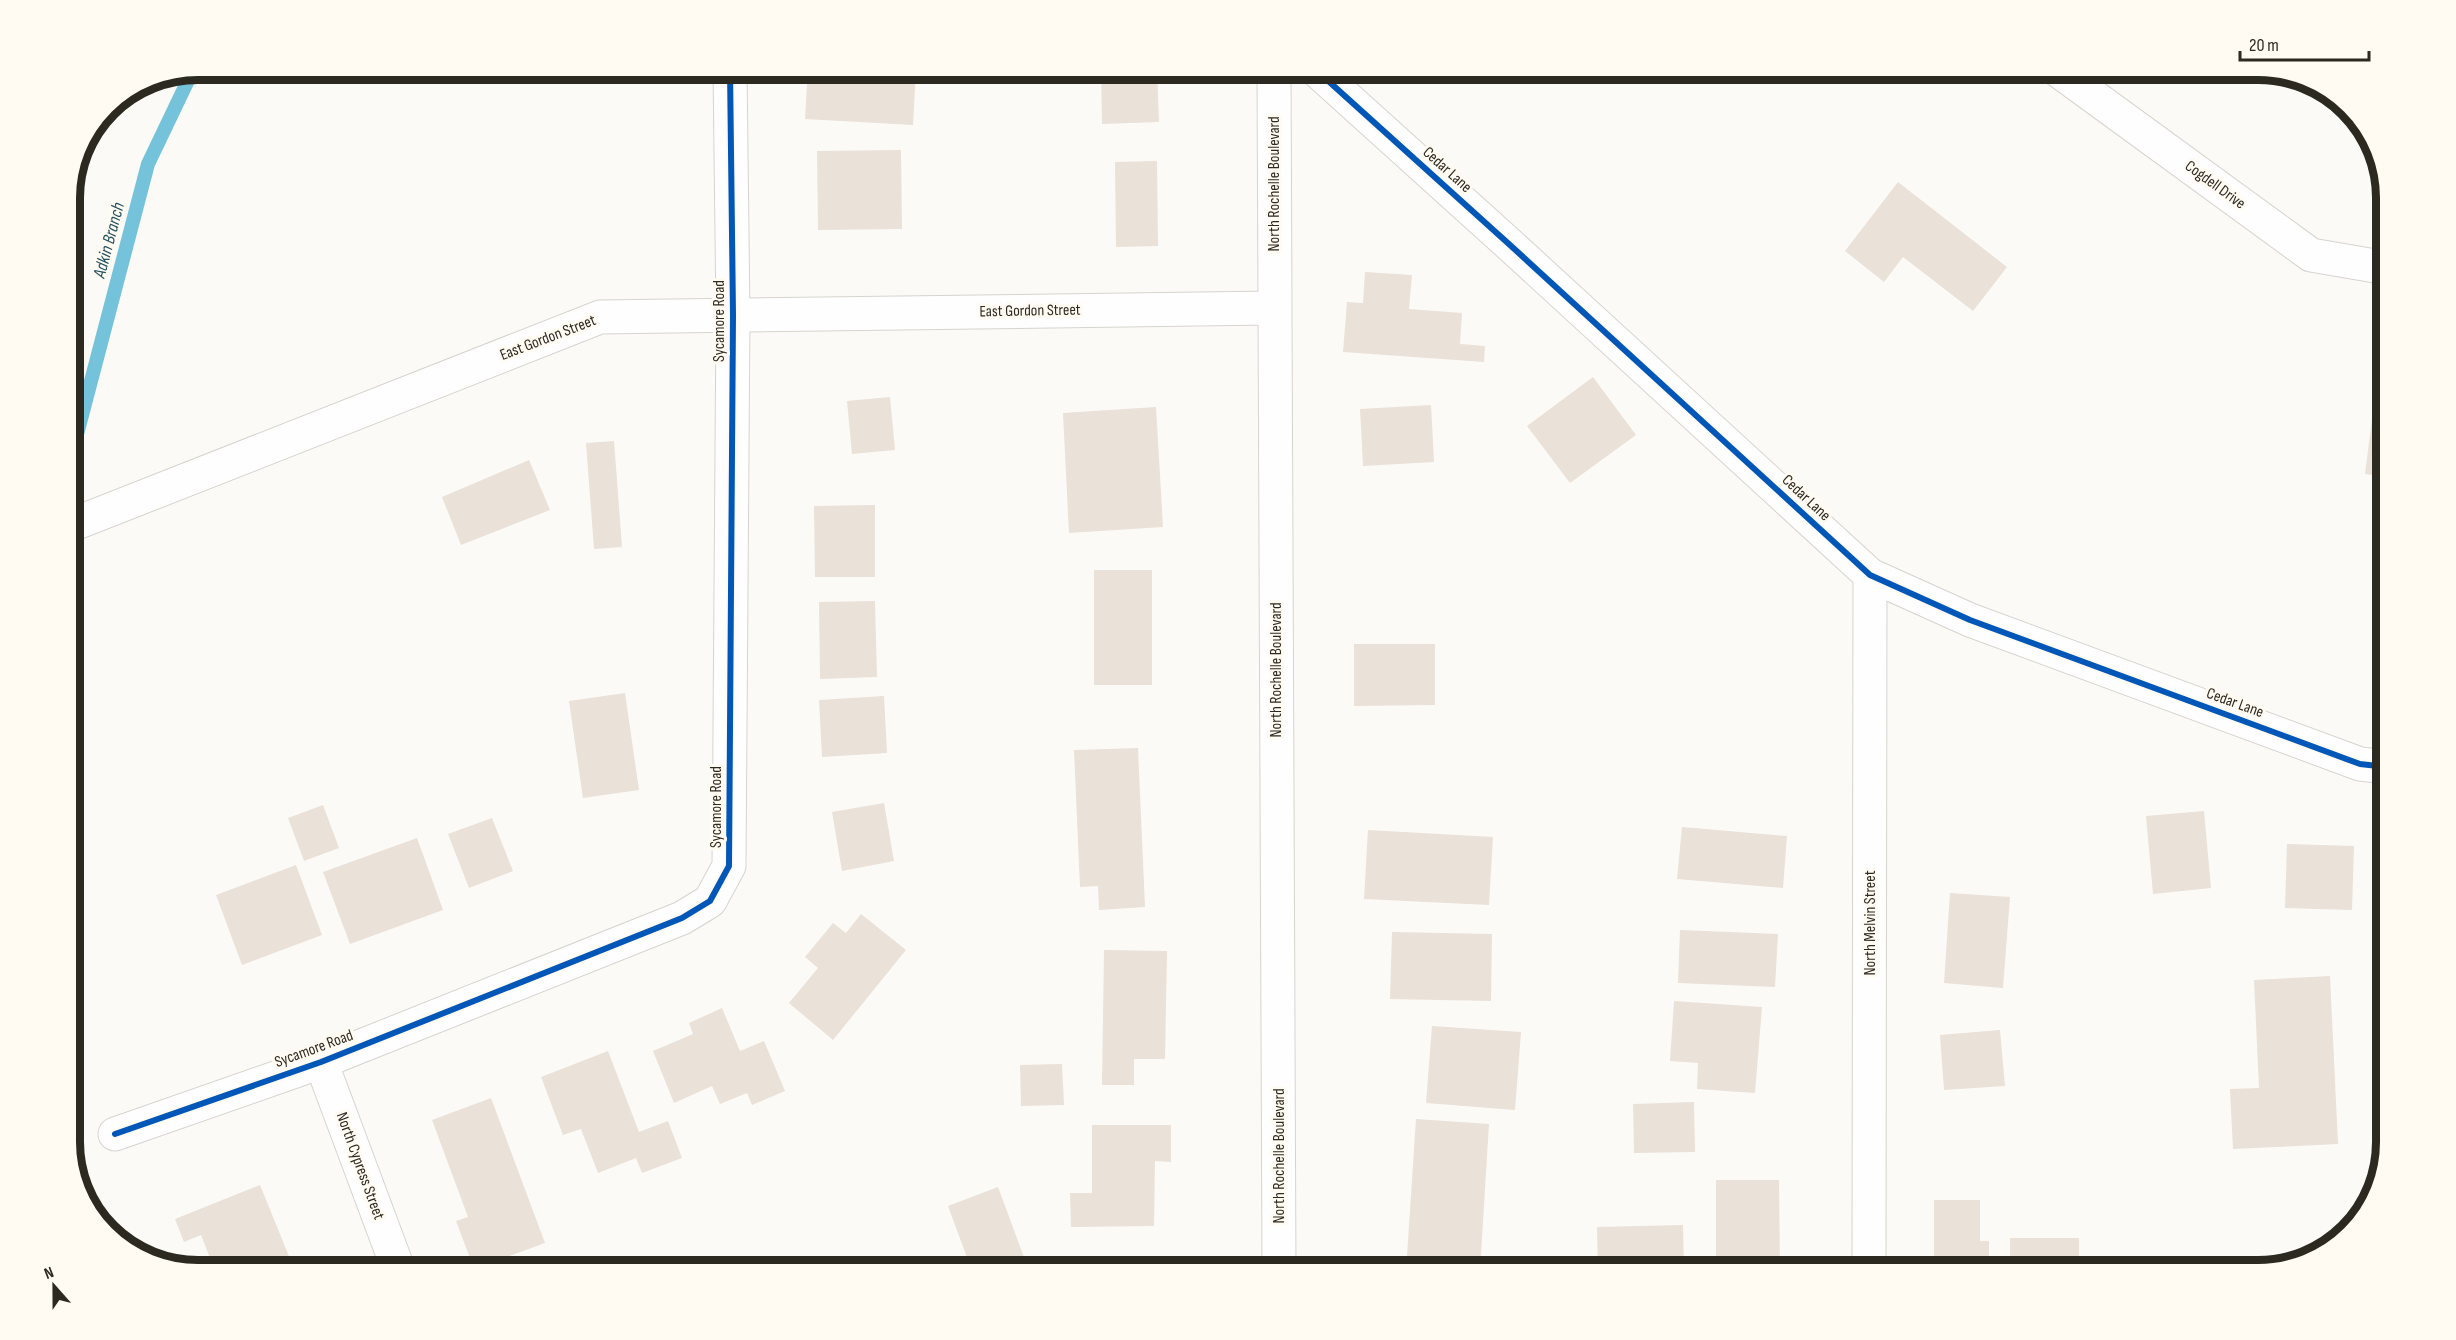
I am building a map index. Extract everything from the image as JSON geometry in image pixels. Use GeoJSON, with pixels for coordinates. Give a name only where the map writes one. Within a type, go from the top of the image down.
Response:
{"type":"FeatureCollection","features":[{"type":"Feature","properties":{"kind":"street","name":"Sycamore Road"},"geometry":{"type":"LineString","coordinates":[[115,1134],[321,1062],[682,918],[710,901],[729,866],[733,315],[730,80]]}},
{"type":"Feature","properties":{"kind":"street","name":"North Rochelle Boulevard"},"geometry":{"type":"LineString","coordinates":[[1274,80],[1279,1260]]}},
{"type":"Feature","properties":{"kind":"street","name":"Cedar Lane"},"geometry":{"type":"LineString","coordinates":[[1327,80],[1510,244],[1870,575],[1970,620],[2360,764],[2376,766]]}},
{"type":"Feature","properties":{"kind":"street","name":"Cogdell Drive"},"geometry":{"type":"LineString","coordinates":[[2071,80],[2311,255],[2376,266]]}},
{"type":"Feature","properties":{"kind":"street","name":"East Gordon Street"},"geometry":{"type":"LineString","coordinates":[[80,522],[600,317],[1275,308]]}},
{"type":"Feature","properties":{"kind":"street","name":"North Melvin Street"},"geometry":{"type":"LineString","coordinates":[[1869,1260],[1870,575]]}},
{"type":"Feature","properties":{"kind":"street","name":"North Cypress Street"},"geometry":{"type":"LineString","coordinates":[[321,1062],[395,1260]]}},
{"type":"Feature","properties":{"kind":"building"},"geometry":{"type":"Polygon","coordinates":[[[807,80],[915,80],[913,125],[805,119],[807,80]]]}},
{"type":"Feature","properties":{"kind":"building"},"geometry":{"type":"Polygon","coordinates":[[[1101,80],[1157,80],[1159,122],[1102,124],[1101,80]]]}},
{"type":"Feature","properties":{"kind":"building"},"geometry":{"type":"Polygon","coordinates":[[[901,150],[902,229],[818,230],[817,151],[901,150]]]}},
{"type":"Feature","properties":{"kind":"building"},"geometry":{"type":"Polygon","coordinates":[[[1157,161],[1158,246],[1116,247],[1115,162],[1157,161]]]}},
{"type":"Feature","properties":{"kind":"building"},"geometry":{"type":"Polygon","coordinates":[[[1898,182],[2007,267],[1973,311],[1903,257],[1884,282],[1845,251],[1898,182]]]}},
{"type":"Feature","properties":{"kind":"building"},"geometry":{"type":"Polygon","coordinates":[[[1365,272],[1412,275],[1409,309],[1462,313],[1460,344],[1485,346],[1484,362],[1343,352],[1347,302],[1363,303],[1365,272]]]}},
{"type":"Feature","properties":{"kind":"building"},"geometry":{"type":"Polygon","coordinates":[[[1593,377],[1636,435],[1570,483],[1527,426],[1593,377]]]}},
{"type":"Feature","properties":{"kind":"building"},"geometry":{"type":"Polygon","coordinates":[[[890,397],[895,450],[852,454],[847,401],[890,397]]]}},
{"type":"Feature","properties":{"kind":"building"},"geometry":{"type":"Polygon","coordinates":[[[2374,404],[2376,404],[2376,476],[2365,474],[2374,404]]]}},
{"type":"Feature","properties":{"kind":"building"},"geometry":{"type":"Polygon","coordinates":[[[1431,405],[1434,462],[1363,466],[1360,409],[1431,405]]]}},
{"type":"Feature","properties":{"kind":"building"},"geometry":{"type":"Polygon","coordinates":[[[1156,407],[1163,527],[1069,533],[1063,413],[1156,407]]]}},
{"type":"Feature","properties":{"kind":"building"},"geometry":{"type":"Polygon","coordinates":[[[614,441],[622,547],[594,549],[586,443],[614,441]]]}},
{"type":"Feature","properties":{"kind":"building"},"geometry":{"type":"Polygon","coordinates":[[[529,460],[550,510],[461,545],[442,497],[529,460]]]}},
{"type":"Feature","properties":{"kind":"building"},"geometry":{"type":"Polygon","coordinates":[[[875,505],[875,577],[815,577],[814,506],[875,505]]]}},
{"type":"Feature","properties":{"kind":"building"},"geometry":{"type":"Polygon","coordinates":[[[1094,570],[1152,570],[1152,685],[1094,685],[1094,570]]]}},
{"type":"Feature","properties":{"kind":"building"},"geometry":{"type":"Polygon","coordinates":[[[875,601],[877,677],[820,679],[819,602],[875,601]]]}},
{"type":"Feature","properties":{"kind":"building"},"geometry":{"type":"Polygon","coordinates":[[[1354,644],[1435,644],[1435,705],[1354,706],[1354,644]]]}},
{"type":"Feature","properties":{"kind":"building"},"geometry":{"type":"Polygon","coordinates":[[[625,693],[639,790],[583,798],[569,701],[625,693]]]}},
{"type":"Feature","properties":{"kind":"building"},"geometry":{"type":"Polygon","coordinates":[[[884,696],[887,753],[822,757],[819,700],[884,696]]]}},
{"type":"Feature","properties":{"kind":"building"},"geometry":{"type":"Polygon","coordinates":[[[1138,748],[1145,907],[1099,910],[1098,886],[1080,887],[1074,750],[1138,748]]]}},
{"type":"Feature","properties":{"kind":"building"},"geometry":{"type":"Polygon","coordinates":[[[884,803],[894,861],[842,871],[832,812],[884,803]]]}},
{"type":"Feature","properties":{"kind":"building"},"geometry":{"type":"Polygon","coordinates":[[[323,805],[339,848],[304,861],[288,818],[323,805]]]}},
{"type":"Feature","properties":{"kind":"building"},"geometry":{"type":"Polygon","coordinates":[[[2204,811],[2211,888],[2153,894],[2146,816],[2204,811]]]}},
{"type":"Feature","properties":{"kind":"building"},"geometry":{"type":"Polygon","coordinates":[[[492,818],[513,871],[469,888],[448,834],[492,818]]]}},
{"type":"Feature","properties":{"kind":"building"},"geometry":{"type":"Polygon","coordinates":[[[1682,827],[1787,836],[1783,888],[1677,879],[1682,827]]]}},
{"type":"Feature","properties":{"kind":"building"},"geometry":{"type":"Polygon","coordinates":[[[1368,830],[1493,837],[1489,905],[1364,899],[1368,830]]]}},
{"type":"Feature","properties":{"kind":"building"},"geometry":{"type":"Polygon","coordinates":[[[417,838],[443,910],[350,944],[323,872],[417,838]]]}},
{"type":"Feature","properties":{"kind":"building"},"geometry":{"type":"Polygon","coordinates":[[[2287,844],[2354,846],[2352,910],[2285,908],[2287,844]]]}},
{"type":"Feature","properties":{"kind":"building"},"geometry":{"type":"Polygon","coordinates":[[[296,865],[322,935],[242,965],[216,895],[296,865]]]}},
{"type":"Feature","properties":{"kind":"building"},"geometry":{"type":"Polygon","coordinates":[[[1950,893],[2010,897],[2003,988],[1944,983],[1950,893]]]}},
{"type":"Feature","properties":{"kind":"building"},"geometry":{"type":"Polygon","coordinates":[[[861,914],[906,950],[833,1040],[789,1003],[818,968],[805,957],[833,923],[846,933],[861,914]]]}},
{"type":"Feature","properties":{"kind":"building"},"geometry":{"type":"Polygon","coordinates":[[[1680,930],[1778,934],[1775,987],[1678,983],[1680,930]]]}},
{"type":"Feature","properties":{"kind":"building"},"geometry":{"type":"Polygon","coordinates":[[[1392,932],[1492,934],[1491,1001],[1390,999],[1392,932]]]}},
{"type":"Feature","properties":{"kind":"building"},"geometry":{"type":"Polygon","coordinates":[[[1104,950],[1167,951],[1165,1059],[1134,1059],[1134,1085],[1102,1085],[1104,950]]]}},
{"type":"Feature","properties":{"kind":"building"},"geometry":{"type":"Polygon","coordinates":[[[2330,976],[2338,1144],[2233,1149],[2230,1089],[2259,1088],[2254,980],[2330,976]]]}},
{"type":"Feature","properties":{"kind":"building"},"geometry":{"type":"Polygon","coordinates":[[[1674,1001],[1762,1007],[1755,1093],[1697,1089],[1698,1063],[1670,1061],[1674,1001]]]}},
{"type":"Feature","properties":{"kind":"building"},"geometry":{"type":"Polygon","coordinates":[[[722,1008],[740,1051],[764,1041],[785,1091],[752,1105],[747,1093],[720,1104],[712,1086],[674,1103],[653,1051],[693,1034],[689,1023],[722,1008]]]}},
{"type":"Feature","properties":{"kind":"building"},"geometry":{"type":"Polygon","coordinates":[[[1432,1026],[1521,1032],[1515,1110],[1426,1103],[1432,1026]]]}},
{"type":"Feature","properties":{"kind":"building"},"geometry":{"type":"Polygon","coordinates":[[[2000,1030],[2005,1086],[1944,1090],[1940,1035],[2000,1030]]]}},
{"type":"Feature","properties":{"kind":"building"},"geometry":{"type":"Polygon","coordinates":[[[608,1051],[639,1132],[668,1121],[682,1158],[642,1173],[636,1158],[598,1173],[581,1129],[563,1135],[541,1077],[608,1051]]]}},
{"type":"Feature","properties":{"kind":"building"},"geometry":{"type":"Polygon","coordinates":[[[1062,1064],[1064,1105],[1021,1106],[1020,1065],[1062,1064]]]}},
{"type":"Feature","properties":{"kind":"building"},"geometry":{"type":"Polygon","coordinates":[[[491,1098],[545,1243],[499,1260],[471,1260],[456,1221],[468,1217],[432,1120],[491,1098]]]}},
{"type":"Feature","properties":{"kind":"building"},"geometry":{"type":"Polygon","coordinates":[[[1694,1102],[1695,1152],[1634,1153],[1633,1104],[1694,1102]]]}},
{"type":"Feature","properties":{"kind":"building"},"geometry":{"type":"Polygon","coordinates":[[[1416,1119],[1489,1124],[1481,1260],[1407,1260],[1416,1119]]]}},
{"type":"Feature","properties":{"kind":"building"},"geometry":{"type":"Polygon","coordinates":[[[1092,1125],[1171,1125],[1171,1162],[1155,1161],[1154,1226],[1071,1227],[1070,1193],[1092,1193],[1092,1125]]]}},
{"type":"Feature","properties":{"kind":"building"},"geometry":{"type":"Polygon","coordinates":[[[1716,1180],[1779,1180],[1780,1260],[1716,1260],[1716,1180]]]}},
{"type":"Feature","properties":{"kind":"building"},"geometry":{"type":"Polygon","coordinates":[[[260,1185],[291,1260],[211,1260],[201,1235],[184,1242],[175,1219],[260,1185]]]}},
{"type":"Feature","properties":{"kind":"building"},"geometry":{"type":"Polygon","coordinates":[[[998,1187],[1025,1260],[968,1260],[948,1206],[998,1187]]]}},
{"type":"Feature","properties":{"kind":"building"},"geometry":{"type":"Polygon","coordinates":[[[1934,1200],[1980,1200],[1980,1241],[1989,1241],[1989,1260],[1934,1260],[1934,1200]]]}},
{"type":"Feature","properties":{"kind":"building"},"geometry":{"type":"Polygon","coordinates":[[[1683,1225],[1684,1260],[1598,1260],[1597,1227],[1683,1225]]]}},
{"type":"Feature","properties":{"kind":"building"},"geometry":{"type":"Polygon","coordinates":[[[2010,1238],[2079,1238],[2079,1260],[2010,1260],[2010,1238]]]}},
{"type":"Feature","properties":{"kind":"waterway","name":"Adkin Branch"},"geometry":{"type":"LineString","coordinates":[[80,423],[148,164],[188,81]]}},
{"type":"Feature","properties":{"kind":"cycle path"},"geometry":{"type":"LineString","coordinates":[[115,1134],[321,1062],[682,918],[710,901],[729,866],[733,315],[730,80]]}},
{"type":"Feature","properties":{"kind":"cycle path"},"geometry":{"type":"LineString","coordinates":[[1327,80],[1870,575],[1970,620],[2360,764],[2376,766]]}}]}
